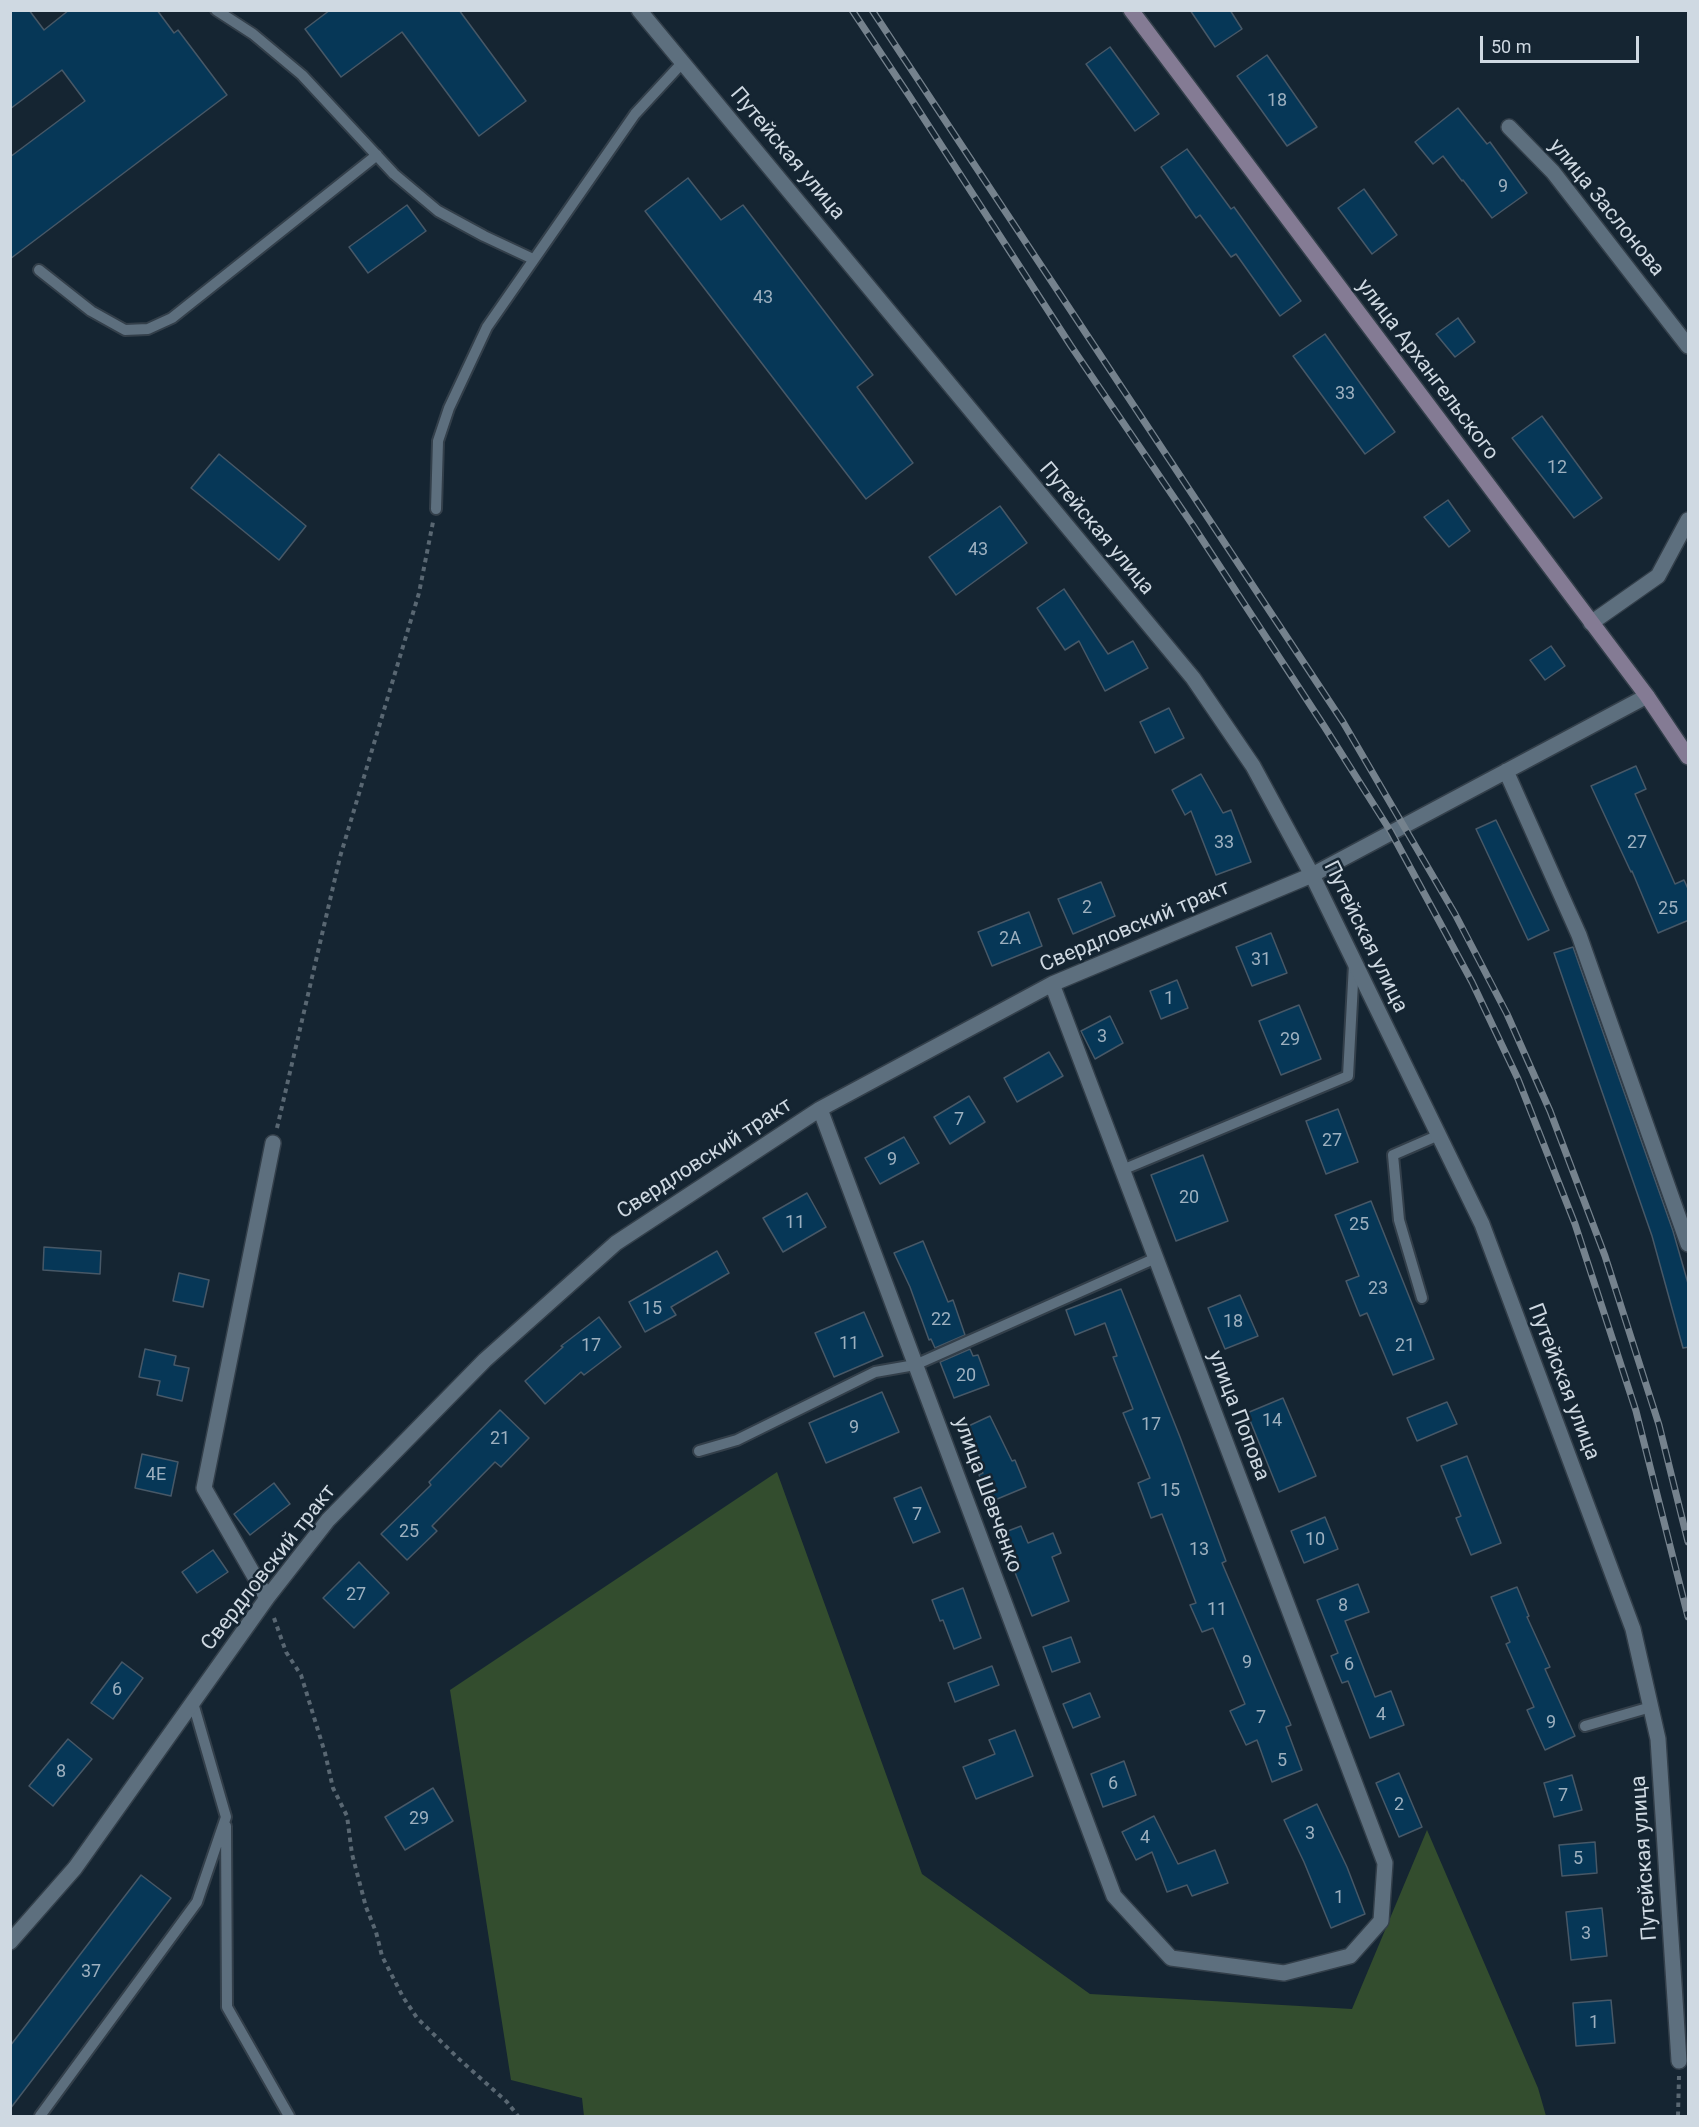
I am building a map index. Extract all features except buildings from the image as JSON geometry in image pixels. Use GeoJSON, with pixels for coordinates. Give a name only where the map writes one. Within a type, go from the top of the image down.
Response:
{"type":"FeatureCollection","features":[{"type":"Feature","properties":{"kind":"street","name":"Путейская улица"},"geometry":{"type":"LineString","coordinates":[[639,10],[1193,678],[1253,766],[1312,875],[1482,1224],[1633,1629],[1658,1738],[1679,2061]]}},
{"type":"Feature","properties":{"kind":"street","name":"улица Архангельского"},"geometry":{"type":"LineString","coordinates":[[1131,10],[1647,696],[1689,757]]}},
{"type":"Feature","properties":{"kind":"street","name":"улица Заслонова"},"geometry":{"type":"LineString","coordinates":[[1509,127],[1553,172],[1689,346]]}},
{"type":"Feature","properties":{"kind":"street"},"geometry":{"type":"LineString","coordinates":[[1592,623],[1658,576],[1689,520]]}},
{"type":"Feature","properties":{"kind":"street","name":"Свердловский тракт"},"geometry":{"type":"LineString","coordinates":[[10,1942],[75,1868],[267,1598],[328,1520],[485,1360],[616,1243],[820,1109],[1052,984],[1312,875],[1647,696]]}},
{"type":"Feature","properties":{"kind":"street"},"geometry":{"type":"LineString","coordinates":[[1506,771],[1579,935],[1689,1244]]}},
{"type":"Feature","properties":{"kind":"street","name":"улица Попова"},"geometry":{"type":"LineString","coordinates":[[1052,984],[1385,1863],[1381,1921],[1350,1956],[1284,1973],[1171,1958],[1114,1896]]}},
{"type":"Feature","properties":{"kind":"street","name":"улица Шевченко"},"geometry":{"type":"LineString","coordinates":[[820,1109],[1114,1896]]}},
{"type":"Feature","properties":{"kind":"street"},"geometry":{"type":"LineString","coordinates":[[267,1598],[204,1488],[273,1143]]}},
{"type":"Feature","properties":{"kind":"lane"},"geometry":{"type":"LineString","coordinates":[[216,10],[253,34],[302,75],[394,174],[438,211],[533,259]]}},
{"type":"Feature","properties":{"kind":"lane"},"geometry":{"type":"LineString","coordinates":[[436,509],[438,441],[449,408],[487,327],[635,114],[683,62]]}},
{"type":"Feature","properties":{"kind":"lane"},"geometry":{"type":"LineString","coordinates":[[39,270],[91,311],[125,330],[148,330],[172,318],[377,155]]}},
{"type":"Feature","properties":{"kind":"lane"},"geometry":{"type":"LineString","coordinates":[[1122,1170],[1348,1076],[1354,960]]}},
{"type":"Feature","properties":{"kind":"lane"},"geometry":{"type":"LineString","coordinates":[[1422,1298],[1399,1220],[1393,1155],[1439,1135]]}},
{"type":"Feature","properties":{"kind":"lane"},"geometry":{"type":"LineString","coordinates":[[699,1451],[737,1440],[875,1371],[915,1365],[1156,1258]]}},
{"type":"Feature","properties":{"kind":"lane"},"geometry":{"type":"LineString","coordinates":[[193,1703],[226,1817],[227,2007],[289,2116]]}},
{"type":"Feature","properties":{"kind":"lane"},"geometry":{"type":"LineString","coordinates":[[1584,1726],[1651,1707]]}},
{"type":"Feature","properties":{"kind":"lane"},"geometry":{"type":"LineString","coordinates":[[40,2116],[197,1902],[226,1817]]}},
{"type":"Feature","properties":{"kind":"path"},"geometry":{"type":"LineString","coordinates":[[273,1143],[340,856],[419,593],[436,509]]}},
{"type":"Feature","properties":{"kind":"path"},"geometry":{"type":"LineString","coordinates":[[267,1598],[286,1652],[301,1675],[326,1753],[333,1788],[346,1816],[352,1854],[382,1956],[403,1997],[417,2018],[507,2102],[518,2116]]}},
{"type":"Feature","properties":{"kind":"path"},"geometry":{"type":"LineString","coordinates":[[1678,2116],[1679,2061]]}},
{"type":"Feature","properties":{"kind":"green space"},"geometry":{"type":"Polygon","coordinates":[[[777,1472],[922,1874],[1090,1994],[1352,2009],[1427,1830],[1538,2088],[1546,2116],[584,2116],[582,2098],[511,2080],[450,1690],[777,1472]]]}},
{"type":"Feature","properties":{"kind":"railway"},"geometry":{"type":"LineString","coordinates":[[852,10],[1071,346],[1194,527],[1324,726],[1391,832],[1472,982],[1518,1079],[1575,1224],[1636,1411],[1688,1617]]}},
{"type":"Feature","properties":{"kind":"railway"},"geometry":{"type":"LineString","coordinates":[[872,10],[1343,722],[1455,914],[1507,1014],[1550,1111],[1605,1256],[1659,1425],[1688,1542]]}}]}
